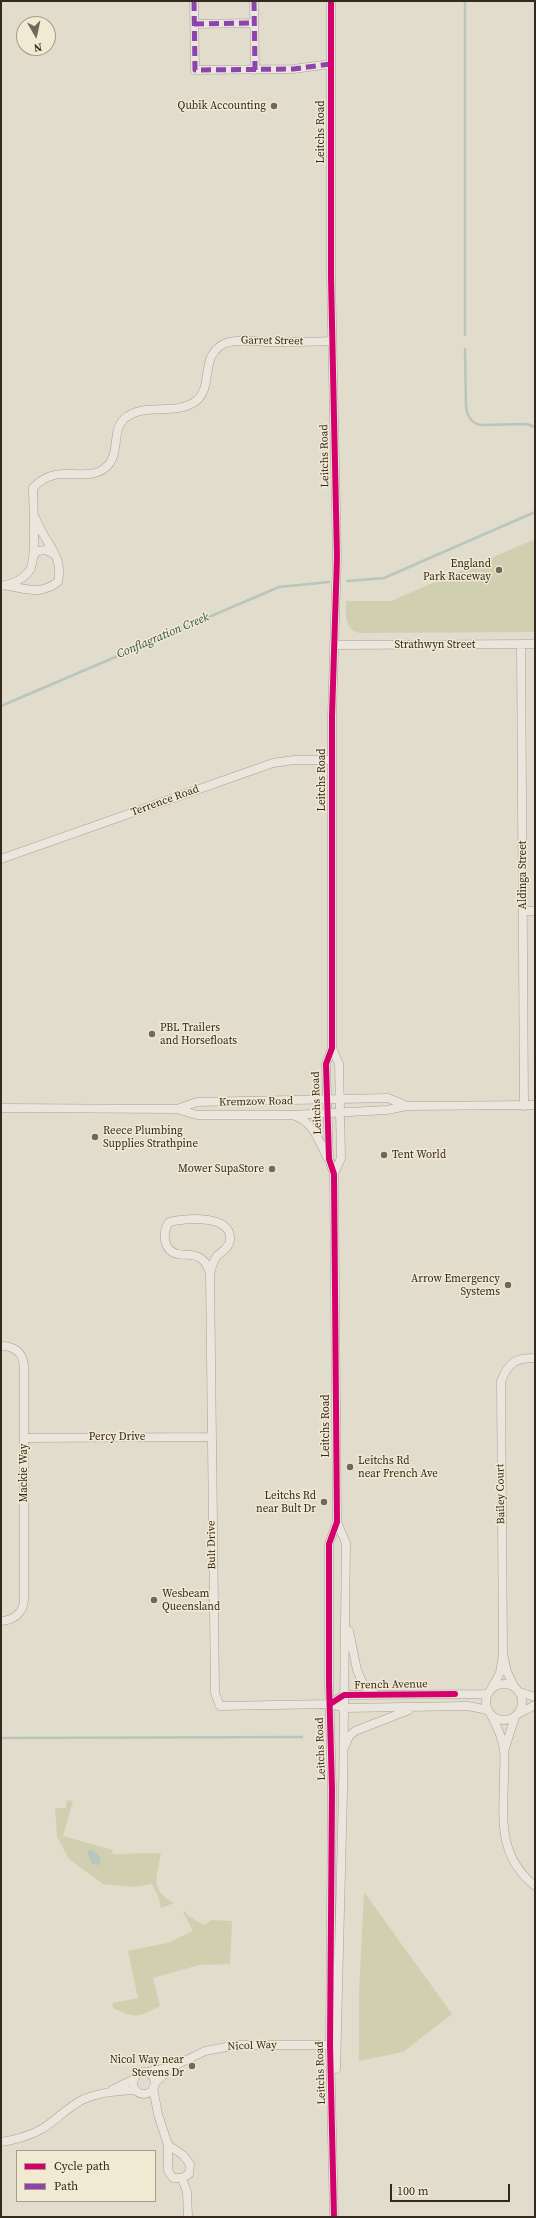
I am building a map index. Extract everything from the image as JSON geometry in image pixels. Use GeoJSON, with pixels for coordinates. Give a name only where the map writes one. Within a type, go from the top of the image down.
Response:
{"type":"FeatureCollection","features":[{"type":"Feature","properties":{"kind":"street"},"geometry":{"type":"LineString","coordinates":[[194,1],[195,70],[294,69],[330,64]]}},
{"type":"Feature","properties":{"kind":"street"},"geometry":{"type":"LineString","coordinates":[[254,1],[255,70]]}},
{"type":"Feature","properties":{"kind":"street","name":"Leitchs Road"},"geometry":{"type":"LineString","coordinates":[[331,1],[332,341],[337,557],[332,760],[332,1048],[326,1064],[328,1159],[334,1174]]}},
{"type":"Feature","properties":{"kind":"street"},"geometry":{"type":"LineString","coordinates":[[194,24],[254,23]]}},
{"type":"Feature","properties":{"kind":"street","name":"Garret Street"},"geometry":{"type":"LineString","coordinates":[[33,513],[32,488],[41,479],[51,475],[98,473],[106,468],[112,460],[118,431],[123,420],[135,411],[179,408],[196,401],[204,393],[208,365],[212,355],[217,348],[224,343],[234,341],[332,341]]}},
{"type":"Feature","properties":{"kind":"street"},"geometry":{"type":"LineString","coordinates":[[2,585],[20,580],[31,569],[33,556],[33,513]]}},
{"type":"Feature","properties":{"kind":"street"},"geometry":{"type":"LineString","coordinates":[[2,585],[36,591],[48,588],[58,582],[60,571],[58,557],[39,529],[33,513]]}},
{"type":"Feature","properties":{"kind":"street"},"geometry":{"type":"LineString","coordinates":[[33,556],[38,551],[46,550],[58,557]]}},
{"type":"Feature","properties":{"kind":"street","name":"Aldinga Street"},"geometry":{"type":"LineString","coordinates":[[521,644],[524,1106]]}},
{"type":"Feature","properties":{"kind":"street","name":"Strathwyn Street"},"geometry":{"type":"LineString","coordinates":[[334,645],[535,644]]}},
{"type":"Feature","properties":{"kind":"street","name":"Terrence Road"},"geometry":{"type":"LineString","coordinates":[[1,859],[273,763],[294,760],[332,760]]}},
{"type":"Feature","properties":{"kind":"street"},"geometry":{"type":"LineString","coordinates":[[523,911],[535,911]]}},
{"type":"Feature","properties":{"kind":"street","name":"Leitchs Road"},"geometry":{"type":"LineString","coordinates":[[332,1048],[339,1064],[340,1100],[340,1158],[334,1174],[337,1522],[330,1544],[334,2217]]}},
{"type":"Feature","properties":{"kind":"street","name":"Kremzow Road"},"geometry":{"type":"LineString","coordinates":[[177,1109],[197,1102],[388,1098],[407,1106]]}},
{"type":"Feature","properties":{"kind":"street","name":"Kremzow Road"},"geometry":{"type":"LineString","coordinates":[[1,1108],[177,1109],[197,1115],[292,1115],[387,1110],[407,1106],[535,1106]]}},
{"type":"Feature","properties":{"kind":"street"},"geometry":{"type":"LineString","coordinates":[[292,1115],[302,1118],[313,1130],[328,1159]]}},
{"type":"Feature","properties":{"kind":"street","name":"Bult Drive"},"geometry":{"type":"LineString","coordinates":[[210,1273],[206,1263],[199,1257],[190,1254],[178,1254],[170,1249],[164,1240],[164,1230],[169,1222],[178,1219],[216,1220],[225,1224],[229,1230],[230,1240],[226,1249],[213,1262],[210,1273],[210,1437],[215,1693],[220,1706],[330,1704]]}},
{"type":"Feature","properties":{"kind":"street","name":"Mackie Way"},"geometry":{"type":"LineString","coordinates":[[1,1346],[15,1349],[24,1362],[24,1600],[19,1614],[11,1619],[1,1621]]}},
{"type":"Feature","properties":{"kind":"street","name":"Bailey Court"},"geometry":{"type":"LineString","coordinates":[[490,1691],[500,1672],[503,1654],[501,1381],[507,1366],[520,1358],[535,1358]]}},
{"type":"Feature","properties":{"kind":"street","name":"Percy Drive"},"geometry":{"type":"LineString","coordinates":[[24,1438],[210,1437]]}},
{"type":"Feature","properties":{"kind":"street","name":"Leitchs Road"},"geometry":{"type":"LineString","coordinates":[[333,2045],[344,1748],[346,1543],[337,1522]]}},
{"type":"Feature","properties":{"kind":"street"},"geometry":{"type":"LineString","coordinates":[[345,1594],[351,1648],[357,1670],[364,1686],[376,1695]]}},
{"type":"Feature","properties":{"kind":"street","name":"Bailey Court"},"geometry":{"type":"LineString","coordinates":[[503,1654],[507,1672],[517,1690]]}},
{"type":"Feature","properties":{"kind":"street"},"geometry":{"type":"LineString","coordinates":[[535,1697],[501,1684],[490,1691],[486,1705],[497,1726],[504,1751],[504,1837],[512,1860],[524,1876],[535,1886]]}},
{"type":"Feature","properties":{"kind":"street"},"geometry":{"type":"LineString","coordinates":[[504,1751],[522,1703],[517,1690]]}},
{"type":"Feature","properties":{"kind":"street","name":"French Avenue"},"geometry":{"type":"LineString","coordinates":[[330,1704],[344,1695],[490,1691]]}},
{"type":"Feature","properties":{"kind":"street","name":"French Avenue"},"geometry":{"type":"LineString","coordinates":[[330,1704],[344,1708],[468,1706],[490,1712]]}},
{"type":"Feature","properties":{"kind":"street"},"geometry":{"type":"LineString","coordinates":[[490,1712],[502,1720],[516,1716],[535,1705]]}},
{"type":"Feature","properties":{"kind":"street"},"geometry":{"type":"LineString","coordinates":[[344,1748],[349,1736],[356,1731],[416,1708]]}},
{"type":"Feature","properties":{"kind":"street","name":"Nicol Way"},"geometry":{"type":"LineString","coordinates":[[148,2072],[172,2067],[205,2051],[237,2045],[333,2045]]}},
{"type":"Feature","properties":{"kind":"street","name":"Nicol Way"},"geometry":{"type":"LineString","coordinates":[[154,2086],[172,2067]]}},
{"type":"Feature","properties":{"kind":"street"},"geometry":{"type":"LineString","coordinates":[[109,2092],[134,2079],[141,2072],[148,2072],[153,2077],[158,2114],[168,2145],[168,2171],[174,2178],[182,2178],[189,2174],[190,2164],[183,2156],[168,2145]]}},
{"type":"Feature","properties":{"kind":"street"},"geometry":{"type":"LineString","coordinates":[[134,2079],[133,2085],[158,2114]]}},
{"type":"Feature","properties":{"kind":"street"},"geometry":{"type":"LineString","coordinates":[[1,2142],[29,2136],[43,2129],[75,2104],[92,2096],[109,2092],[148,2092],[154,2086]]}},
{"type":"Feature","properties":{"kind":"street"},"geometry":{"type":"LineString","coordinates":[[182,2178],[187,2192],[188,2217]]}},
{"type":"Feature","properties":{"kind":"green space","name":"England Park Raceway"},"geometry":{"type":"Polygon","coordinates":[[[535,539],[535,632],[360,633],[351,629],[347,621],[346,601],[391,601],[535,539]]]}},
{"type":"Feature","properties":{"kind":"green space"},"geometry":{"type":"Polygon","coordinates":[[[67,1800],[73,1801],[63,1836],[113,1850],[112,1854],[161,1853],[157,1876],[158,1888],[166,1898],[174,1903],[161,1908],[158,1896],[152,1884],[132,1887],[103,1884],[69,1859],[57,1837],[55,1808],[66,1808],[67,1800]]]}},
{"type":"Feature","properties":{"kind":"green space"},"geometry":{"type":"Polygon","coordinates":[[[364,1892],[452,2014],[403,2052],[359,2061],[359,1991],[364,1892]]]}},
{"type":"Feature","properties":{"kind":"green space"},"geometry":{"type":"Polygon","coordinates":[[[185,1911],[187,1915],[204,1925],[211,1920],[232,1921],[230,1964],[199,1965],[153,1978],[160,2006],[138,2015],[128,2014],[114,2009],[112,2003],[138,1998],[128,1951],[167,1943],[193,1931],[183,1912],[185,1911]]]}},
{"type":"Feature","properties":{"kind":"shaded area"},"geometry":{"type":"Polygon","coordinates":[[[89,1850],[94,1851],[101,1858],[99,1865],[92,1864],[87,1853],[89,1850]]]}},
{"type":"Feature","properties":{"kind":"waterway"},"geometry":{"type":"LineString","coordinates":[[465,1],[465,335]]}},
{"type":"Feature","properties":{"kind":"waterway"},"geometry":{"type":"LineString","coordinates":[[465,349],[466,406],[471,419],[475,423],[482,425],[527,424],[535,427]]}},
{"type":"Feature","properties":{"kind":"waterway","name":"Conflagration Creek"},"geometry":{"type":"LineString","coordinates":[[347,581],[384,578],[535,512]]}},
{"type":"Feature","properties":{"kind":"waterway","name":"Conflagration Creek"},"geometry":{"type":"LineString","coordinates":[[1,706],[279,587],[329,582]]}},
{"type":"Feature","properties":{"kind":"waterway"},"geometry":{"type":"LineString","coordinates":[[1,1738],[302,1737]]}},
{"type":"Feature","properties":{"kind":"marked path"},"geometry":{"type":"LineString","coordinates":[[194,1],[195,70],[293,69],[331,64]]}},
{"type":"Feature","properties":{"kind":"marked path"},"geometry":{"type":"LineString","coordinates":[[254,1],[255,70]]}},
{"type":"Feature","properties":{"kind":"marked path"},"geometry":{"type":"LineString","coordinates":[[194,24],[254,23]]}},
{"type":"Feature","properties":{"kind":"cycle path"},"geometry":{"type":"LineString","coordinates":[[331,1],[331,277],[337,557],[332,716],[332,1048],[326,1064],[329,1159],[334,1174],[337,1522],[329,1544],[329,1684],[332,1789],[330,2045],[334,2217]]}},
{"type":"Feature","properties":{"kind":"cycle path"},"geometry":{"type":"LineString","coordinates":[[330,1704],[344,1695],[455,1694]]}},
{"type":"Feature","properties":{"kind":"place","name":"Qubik Accounting"},"geometry":{"type":"Point","coordinates":[274,106]}},
{"type":"Feature","properties":{"kind":"place","name":"England Park Raceway"},"geometry":{"type":"Point","coordinates":[499,570]}},
{"type":"Feature","properties":{"kind":"place","name":"PBL Trailers and Horsefloats"},"geometry":{"type":"Point","coordinates":[152,1034]}},
{"type":"Feature","properties":{"kind":"place","name":"Reece Plumbing Supplies Strathpine"},"geometry":{"type":"Point","coordinates":[95,1137]}},
{"type":"Feature","properties":{"kind":"place","name":"Tent World"},"geometry":{"type":"Point","coordinates":[384,1155]}},
{"type":"Feature","properties":{"kind":"place","name":"Mower SupaStore"},"geometry":{"type":"Point","coordinates":[272,1169]}},
{"type":"Feature","properties":{"kind":"place","name":"Arrow Emergency Systems"},"geometry":{"type":"Point","coordinates":[508,1285]}},
{"type":"Feature","properties":{"kind":"place","name":"Leitchs Rd near French Ave"},"geometry":{"type":"Point","coordinates":[350,1467]}},
{"type":"Feature","properties":{"kind":"place","name":"Leitchs Rd near Bult Dr"},"geometry":{"type":"Point","coordinates":[324,1502]}},
{"type":"Feature","properties":{"kind":"place","name":"Wesbeam Queensland"},"geometry":{"type":"Point","coordinates":[154,1600]}},
{"type":"Feature","properties":{"kind":"place","name":"Nicol Way near Stevens Dr"},"geometry":{"type":"Point","coordinates":[192,2066]}}]}
